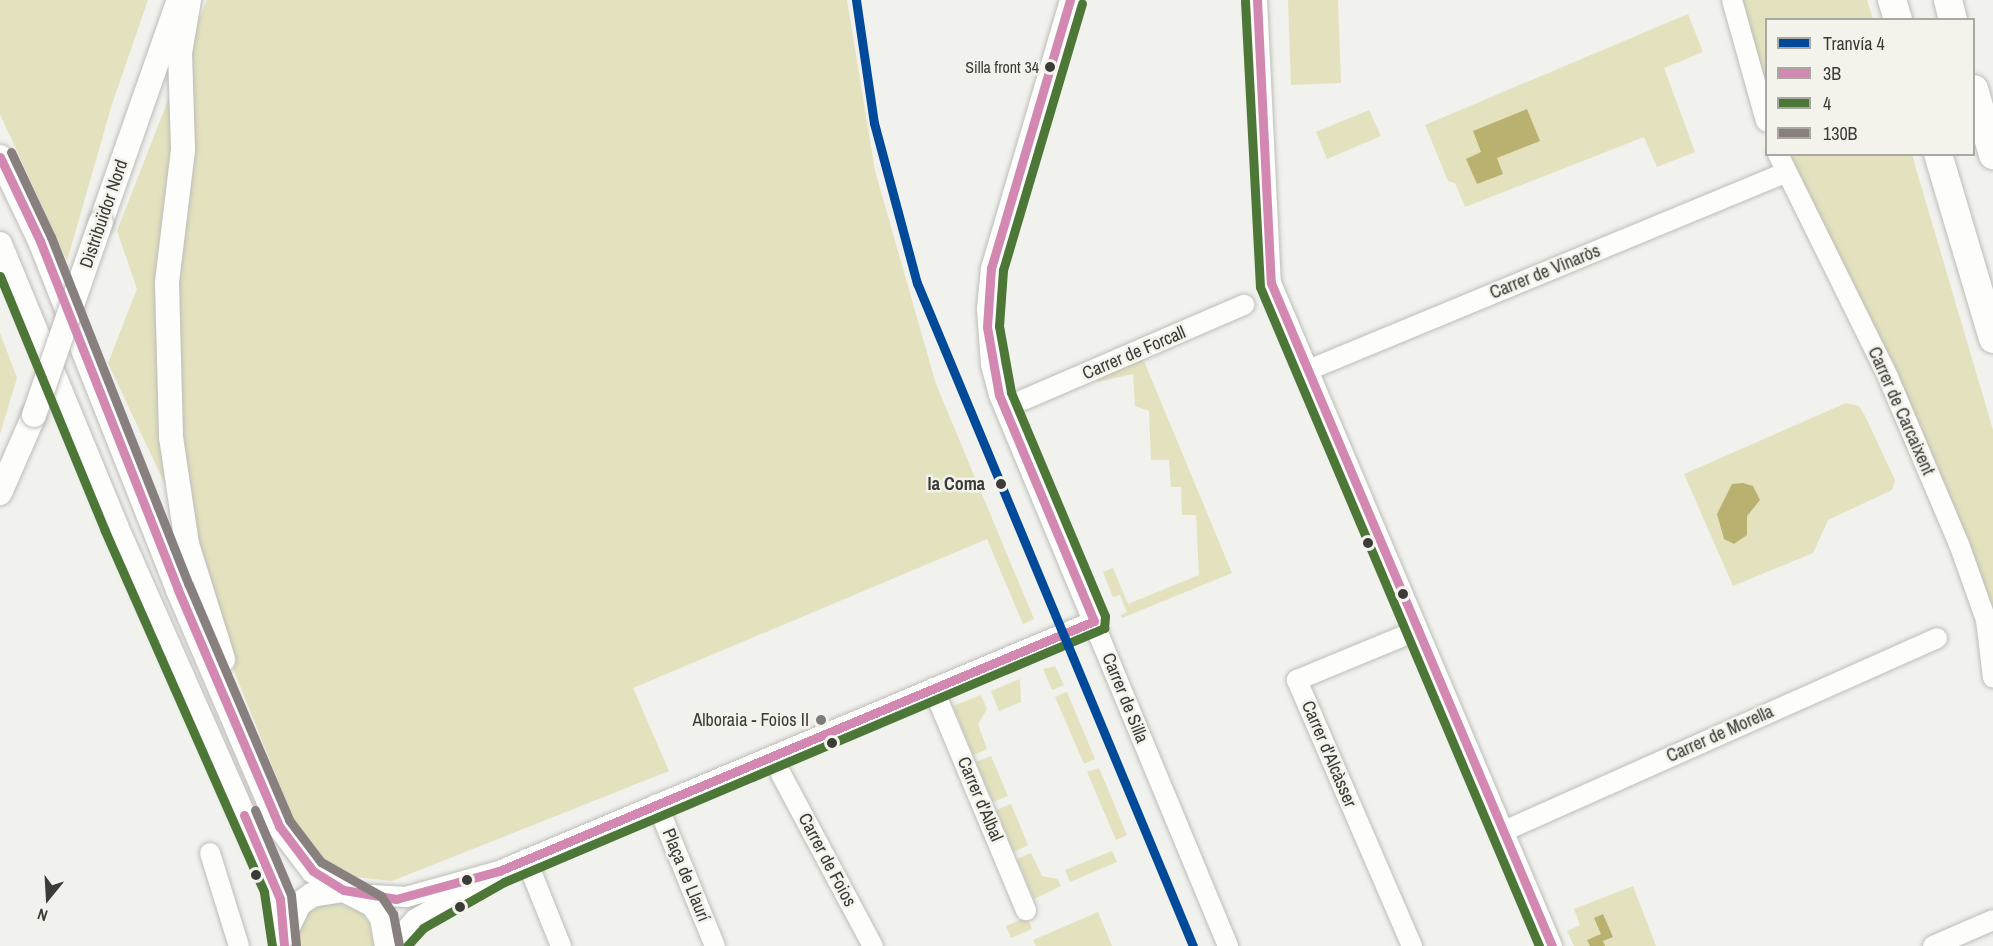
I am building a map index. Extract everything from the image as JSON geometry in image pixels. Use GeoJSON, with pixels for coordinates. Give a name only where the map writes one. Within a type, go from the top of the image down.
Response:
{"type":"FeatureCollection","features":[{"type":"Feature","properties":{"kind":"highway"},"geometry":{"type":"LineString","coordinates":[[1892,0],[1897,18]]}},
{"type":"Feature","properties":{"kind":"highway"},"geometry":{"type":"LineString","coordinates":[[1948,0],[1952,18]]}},
{"type":"Feature","properties":{"kind":"highway"},"geometry":{"type":"LineString","coordinates":[[1975,92],[1993,155]]}},
{"type":"Feature","properties":{"kind":"highway"},"geometry":{"type":"LineString","coordinates":[[1939,156],[1993,339]]}},
{"type":"Feature","properties":{"kind":"main road","name":"Distribuïdor Nord"},"geometry":{"type":"LineString","coordinates":[[0,494],[33,415],[179,0]]}},
{"type":"Feature","properties":{"kind":"main road"},"geometry":{"type":"LineString","coordinates":[[189,0],[180,53],[183,150],[167,284],[171,437],[187,544],[259,779]]}},
{"type":"Feature","properties":{"kind":"main road"},"geometry":{"type":"LineString","coordinates":[[0,157],[40,241],[178,590],[259,779],[293,850],[313,871],[372,904],[382,918],[389,946]]}},
{"type":"Feature","properties":{"kind":"main road"},"geometry":{"type":"LineString","coordinates":[[0,244],[116,526],[276,888],[284,939]]}},
{"type":"Feature","properties":{"kind":"main road"},"geometry":{"type":"LineString","coordinates":[[284,939],[299,904],[312,895],[351,892]]}},
{"type":"Feature","properties":{"kind":"street","name":"Carrer de Silla"},"geometry":{"type":"LineString","coordinates":[[1070,0],[991,268],[987,337],[999,396],[1228,946]]}},
{"type":"Feature","properties":{"kind":"street"},"geometry":{"type":"LineString","coordinates":[[1257,0],[1271,283],[1416,631],[1552,946]]}},
{"type":"Feature","properties":{"kind":"street"},"geometry":{"type":"LineString","coordinates":[[1732,0],[1765,114]]}},
{"type":"Feature","properties":{"kind":"street","name":"Carrer de Carcaixent"},"geometry":{"type":"LineString","coordinates":[[1779,156],[1785,173],[1888,377],[1959,544],[1986,620],[1993,678]]}},
{"type":"Feature","properties":{"kind":"street","name":"Carrer de Vinaròs"},"geometry":{"type":"LineString","coordinates":[[1306,371],[1785,173]]}},
{"type":"Feature","properties":{"kind":"street","name":"Carrer de Forcall"},"geometry":{"type":"LineString","coordinates":[[1023,400],[1244,305]]}},
{"type":"Feature","properties":{"kind":"street"},"geometry":{"type":"LineString","coordinates":[[351,892],[396,899],[499,871],[1094,621]]}},
{"type":"Feature","properties":{"kind":"street","name":"Carrer d'Alcàsser"},"geometry":{"type":"LineString","coordinates":[[1412,946],[1297,680],[1416,631]]}},
{"type":"Feature","properties":{"kind":"street","name":"Carrer de Morella"},"geometry":{"type":"LineString","coordinates":[[1504,831],[1937,638]]}},
{"type":"Feature","properties":{"kind":"street","name":"Carrer d'Albal"},"geometry":{"type":"LineString","coordinates":[[933,688],[1026,910]]}},
{"type":"Feature","properties":{"kind":"street","name":"Carrer de Foios"},"geometry":{"type":"LineString","coordinates":[[781,774],[873,946]]}},
{"type":"Feature","properties":{"kind":"street","name":"Plaça de Llaurí"},"geometry":{"type":"LineString","coordinates":[[657,804],[715,946]]}},
{"type":"Feature","properties":{"kind":"street"},"geometry":{"type":"LineString","coordinates":[[210,853],[239,946]]}},
{"type":"Feature","properties":{"kind":"street"},"geometry":{"type":"LineString","coordinates":[[526,860],[561,946]]}},
{"type":"Feature","properties":{"kind":"street"},"geometry":{"type":"LineString","coordinates":[[389,946],[415,919],[499,871]]}},
{"type":"Feature","properties":{"kind":"street"},"geometry":{"type":"LineString","coordinates":[[1933,946],[1993,920]]}},
{"type":"Feature","properties":{"kind":"shaded area"},"geometry":{"type":"Polygon","coordinates":[[[0,0],[148,0],[112,104],[67,261],[0,114],[0,0]]]}},
{"type":"Feature","properties":{"kind":"shaded area"},"geometry":{"type":"Polygon","coordinates":[[[207,0],[847,0],[875,171],[936,384],[1034,619],[1023,624],[987,539],[633,688],[669,771],[392,881],[346,876],[303,843],[233,668],[196,550],[108,363],[137,289],[117,231],[207,0]]]}},
{"type":"Feature","properties":{"kind":"shaded area"},"geometry":{"type":"Polygon","coordinates":[[[1288,0],[1338,0],[1341,83],[1291,85],[1288,0]]]}},
{"type":"Feature","properties":{"kind":"shaded area"},"geometry":{"type":"Polygon","coordinates":[[[1729,0],[1867,0],[1873,18],[1765,18],[1765,128],[1749,86],[1729,0]]]}},
{"type":"Feature","properties":{"kind":"shaded area"},"geometry":{"type":"Polygon","coordinates":[[[1688,14],[1703,52],[1664,68],[1695,152],[1657,167],[1644,137],[1465,207],[1455,183],[1448,181],[1425,125],[1688,14]]]}},
{"type":"Feature","properties":{"kind":"shaded area"},"geometry":{"type":"Polygon","coordinates":[[[1527,109],[1540,141],[1497,158],[1503,174],[1477,184],[1466,159],[1481,152],[1473,131],[1527,109]]]}},
{"type":"Feature","properties":{"kind":"shaded area"},"geometry":{"type":"Polygon","coordinates":[[[1369,110],[1381,136],[1327,159],[1316,132],[1369,110]]]}},
{"type":"Feature","properties":{"kind":"shaded area"},"geometry":{"type":"Polygon","coordinates":[[[1776,156],[1912,156],[1993,430],[1993,635],[1975,583],[1776,156]]]}},
{"type":"Feature","properties":{"kind":"shaded area"},"geometry":{"type":"Polygon","coordinates":[[[0,333],[17,378],[0,434],[0,333]]]}},
{"type":"Feature","properties":{"kind":"shaded area"},"geometry":{"type":"Polygon","coordinates":[[[1141,354],[1232,573],[1122,618],[1121,615],[1127,612],[1120,595],[1113,597],[1103,572],[1113,568],[1128,604],[1199,575],[1196,515],[1182,515],[1181,487],[1171,487],[1169,460],[1151,460],[1149,411],[1135,406],[1133,374],[1097,382],[1095,378],[1141,354]]]}},
{"type":"Feature","properties":{"kind":"shaded area"},"geometry":{"type":"Polygon","coordinates":[[[1846,403],[1859,406],[1865,416],[1895,480],[1892,490],[1828,520],[1813,553],[1733,586],[1684,474],[1846,403]]]}},
{"type":"Feature","properties":{"kind":"shaded area"},"geometry":{"type":"Polygon","coordinates":[[[1743,483],[1753,486],[1760,500],[1747,516],[1747,535],[1734,544],[1724,539],[1717,514],[1732,484],[1743,483]]]}},
{"type":"Feature","properties":{"kind":"shaded area"},"geometry":{"type":"Polygon","coordinates":[[[1055,666],[1064,685],[1052,690],[1043,669],[1055,666]]]}},
{"type":"Feature","properties":{"kind":"shaded area"},"geometry":{"type":"Polygon","coordinates":[[[1020,679],[1021,702],[999,711],[991,691],[1020,679]]]}},
{"type":"Feature","properties":{"kind":"shaded area"},"geometry":{"type":"Polygon","coordinates":[[[1067,692],[1095,759],[1084,764],[1055,697],[1067,692]]]}},
{"type":"Feature","properties":{"kind":"shaded area"},"geometry":{"type":"Polygon","coordinates":[[[981,695],[987,709],[978,724],[987,749],[973,755],[953,706],[981,695]]]}},
{"type":"Feature","properties":{"kind":"shaded area"},"geometry":{"type":"Polygon","coordinates":[[[991,756],[1008,796],[993,802],[976,762],[991,756]]]}},
{"type":"Feature","properties":{"kind":"shaded area"},"geometry":{"type":"Polygon","coordinates":[[[1099,768],[1127,835],[1116,840],[1087,772],[1099,768]]]}},
{"type":"Feature","properties":{"kind":"shaded area"},"geometry":{"type":"Polygon","coordinates":[[[1011,804],[1028,845],[1014,852],[996,810],[1011,804]]]}},
{"type":"Feature","properties":{"kind":"shaded area"},"geometry":{"type":"Polygon","coordinates":[[[1112,851],[1117,862],[1070,882],[1065,870],[1112,851]]]}},
{"type":"Feature","properties":{"kind":"shaded area"},"geometry":{"type":"Polygon","coordinates":[[[1031,853],[1042,876],[1058,879],[1061,886],[1034,899],[1017,859],[1031,853]]]}},
{"type":"Feature","properties":{"kind":"shaded area"},"geometry":{"type":"Polygon","coordinates":[[[1633,886],[1656,946],[1574,946],[1567,931],[1580,925],[1574,909],[1633,886]]]}},
{"type":"Feature","properties":{"kind":"shaded area"},"geometry":{"type":"Polygon","coordinates":[[[325,902],[352,906],[362,913],[370,924],[374,946],[295,946],[303,916],[325,902]]]}},
{"type":"Feature","properties":{"kind":"shaded area"},"geometry":{"type":"Polygon","coordinates":[[[1098,912],[1112,946],[1036,946],[1033,940],[1098,912]]]}},
{"type":"Feature","properties":{"kind":"shaded area"},"geometry":{"type":"Polygon","coordinates":[[[1603,914],[1613,937],[1603,941],[1605,946],[1590,946],[1587,940],[1601,934],[1594,918],[1603,914]]]}},
{"type":"Feature","properties":{"kind":"shaded area"},"geometry":{"type":"Polygon","coordinates":[[[1027,917],[1032,929],[1011,938],[1006,926],[1027,917]]]}},
{"type":"Feature","properties":{"kind":"tram line","name":"4"},"geometry":{"type":"LineString","coordinates":[[856,0],[874,123],[917,283],[1193,946]]}},
{"type":"Feature","properties":{"kind":"transit line","name":"3B"},"geometry":{"type":"LineString","coordinates":[[1070,0],[991,268],[987,327],[999,395],[1094,621]]}},
{"type":"Feature","properties":{"kind":"transit line","name":"3B"},"geometry":{"type":"LineString","coordinates":[[1257,0],[1271,283],[1552,946]]}},
{"type":"Feature","properties":{"kind":"transit line","name":"4"},"geometry":{"type":"LineString","coordinates":[[1245,1],[1260,287],[1539,946]]}},
{"type":"Feature","properties":{"kind":"transit line","name":"4"},"geometry":{"type":"LineString","coordinates":[[407,946],[423,928],[504,882],[1104,628],[1105,616],[1011,392],[999,326],[1003,270],[1082,3]]}},
{"type":"Feature","properties":{"kind":"transit line","name":"130B"},"geometry":{"type":"LineString","coordinates":[[11,152],[51,237],[189,585],[289,820],[321,862],[381,896],[393,914],[399,944]]}},
{"type":"Feature","properties":{"kind":"transit line","name":"3B"},"geometry":{"type":"LineString","coordinates":[[0,157],[40,241],[178,590],[279,826],[313,871],[344,890],[396,899],[499,871],[1094,621]]}},
{"type":"Feature","properties":{"kind":"transit line","name":"4"},"geometry":{"type":"LineString","coordinates":[[0,276],[105,531],[264,892],[272,946]]}},
{"type":"Feature","properties":{"kind":"transit line","name":"130B"},"geometry":{"type":"LineString","coordinates":[[255,810],[291,895],[296,945]]}},
{"type":"Feature","properties":{"kind":"transit line","name":"3B"},"geometry":{"type":"LineString","coordinates":[[244,815],[280,899],[284,946]]}},
{"type":"Feature","properties":{"kind":"place","name":"Silla front 34"},"geometry":{"type":"Point","coordinates":[1050,67]}},
{"type":"Feature","properties":{"kind":"place","name":"la Coma"},"geometry":{"type":"Point","coordinates":[1001,484]}},
{"type":"Feature","properties":{"kind":"place","name":"Alboraia - Foios II"},"geometry":{"type":"Point","coordinates":[821,720]}}]}
